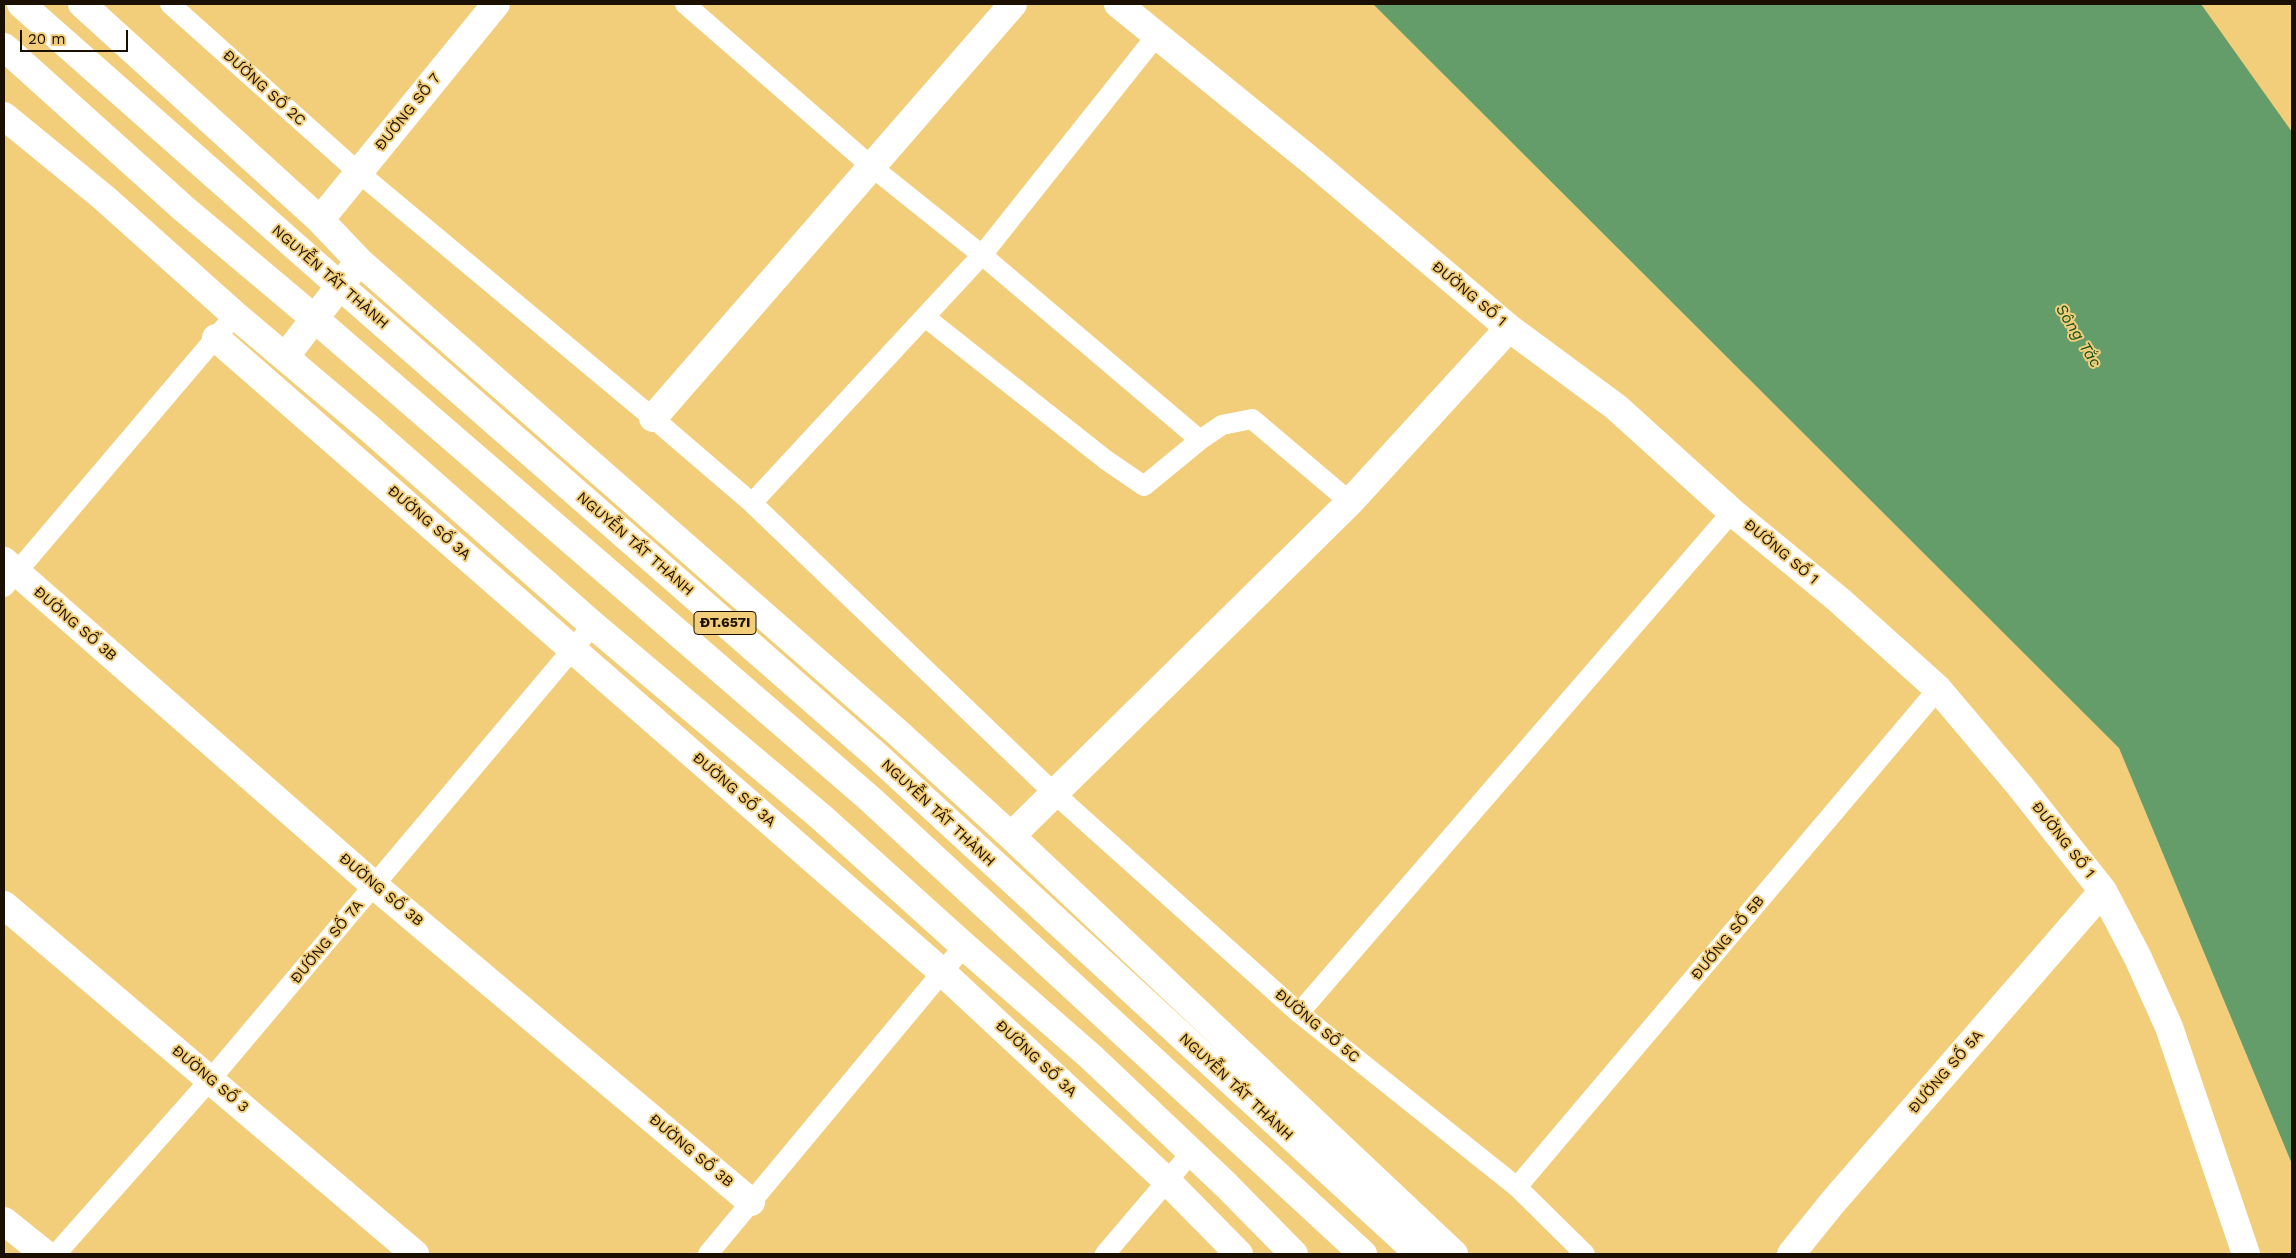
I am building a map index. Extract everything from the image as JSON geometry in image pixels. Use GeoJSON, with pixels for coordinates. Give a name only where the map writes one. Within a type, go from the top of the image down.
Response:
{"type":"FeatureCollection","features":[{"type":"Feature","properties":{"kind":"street","name":"NGUYỄN TẤT THÀNH"},"geometry":{"type":"LineString","coordinates":[[21,4],[876,755],[1419,1254]]}},
{"type":"Feature","properties":{"kind":"street","name":"NGUYỄN TẤT THÀNH"},"geometry":{"type":"LineString","coordinates":[[82,4],[320,220],[358,261],[897,732],[1011,836],[1454,1254]]}},
{"type":"Feature","properties":{"kind":"street","name":"ĐƯỜNG SỐ 7"},"geometry":{"type":"LineString","coordinates":[[320,220],[496,4]]}},
{"type":"Feature","properties":{"kind":"street"},"geometry":{"type":"LineString","coordinates":[[653,418],[1013,4]]}},
{"type":"Feature","properties":{"kind":"street","name":"ĐƯỜNG SỐ 1"},"geometry":{"type":"LineString","coordinates":[[1118,4],[1315,164],[1509,328],[1616,407],[1732,512],[1838,600],[1938,689],[2020,786],[2103,890],[2138,958],[2169,1027],[2246,1254]]}},
{"type":"Feature","properties":{"kind":"street","name":"ĐT.657I"},"geometry":{"type":"LineString","coordinates":[[4,47],[183,208],[315,319],[869,798],[1363,1254]]}},
{"type":"Feature","properties":{"kind":"street"},"geometry":{"type":"LineString","coordinates":[[4,116],[103,197],[235,315],[593,625],[821,817],[1090,1056],[1294,1254]]}},
{"type":"Feature","properties":{"kind":"street"},"geometry":{"type":"LineString","coordinates":[[285,357],[358,261]]}},
{"type":"Feature","properties":{"kind":"street"},"geometry":{"type":"LineString","coordinates":[[1011,836],[1350,502],[1509,328]]}},
{"type":"Feature","properties":{"kind":"street","name":"ĐƯỜNG SỐ 3A"},"geometry":{"type":"LineString","coordinates":[[216,338],[942,972],[1167,1181],[1239,1254]]}},
{"type":"Feature","properties":{"kind":"street","name":"ĐƯỜNG SỐ 3B"},"geometry":{"type":"LineString","coordinates":[[8,573],[375,886],[751,1202]]}},
{"type":"Feature","properties":{"kind":"street","name":"ĐƯỜNG SỐ 5A"},"geometry":{"type":"LineString","coordinates":[[1791,1254],[2103,890]]}},
{"type":"Feature","properties":{"kind":"street","name":"ĐƯỜNG SỐ 3"},"geometry":{"type":"LineString","coordinates":[[4,905],[415,1254]]}},
{"type":"Feature","properties":{"kind":"street"},"geometry":{"type":"LineString","coordinates":[[4,1221],[45,1254]]}},
{"type":"Feature","properties":{"kind":"lane","name":"ĐƯỜNG SỐ 2C"},"geometry":{"type":"LineString","coordinates":[[170,4],[358,172],[653,418],[752,504]]}},
{"type":"Feature","properties":{"kind":"lane"},"geometry":{"type":"LineString","coordinates":[[685,4],[872,167],[982,255],[1200,440]]}},
{"type":"Feature","properties":{"kind":"lane"},"geometry":{"type":"LineString","coordinates":[[752,504],[982,255],[1157,35]]}},
{"type":"Feature","properties":{"kind":"lane"},"geometry":{"type":"LineString","coordinates":[[8,573],[235,315]]}},
{"type":"Feature","properties":{"kind":"lane"},"geometry":{"type":"LineString","coordinates":[[925,317],[1106,460],[1144,486],[1200,440],[1222,425],[1252,419],[1350,502]]}},
{"type":"Feature","properties":{"kind":"lane","name":"ĐƯỜNG SỐ 5C"},"geometry":{"type":"LineString","coordinates":[[752,504],[1054,794],[1299,1013],[1517,1187],[1585,1254]]}},
{"type":"Feature","properties":{"kind":"lane"},"geometry":{"type":"LineString","coordinates":[[1299,1013],[1732,512]]}},
{"type":"Feature","properties":{"kind":"lane","name":"ĐƯỜNG SỐ 7A"},"geometry":{"type":"LineString","coordinates":[[56,1254],[210,1080],[593,625]]}},
{"type":"Feature","properties":{"kind":"lane","name":"ĐƯỚNG SỐ 5B"},"geometry":{"type":"LineString","coordinates":[[1517,1187],[1938,689]]}},
{"type":"Feature","properties":{"kind":"lane"},"geometry":{"type":"LineString","coordinates":[[708,1254],[964,946]]}},
{"type":"Feature","properties":{"kind":"lane"},"geometry":{"type":"LineString","coordinates":[[1105,1254],[1191,1153]]}},
{"type":"Feature","properties":{"kind":"water","name":"Sông Tắc"},"geometry":{"type":"Polygon","coordinates":[[[1373,4],[2201,4],[2292,132],[2292,1164],[2119,748],[1373,4]]]}}]}
